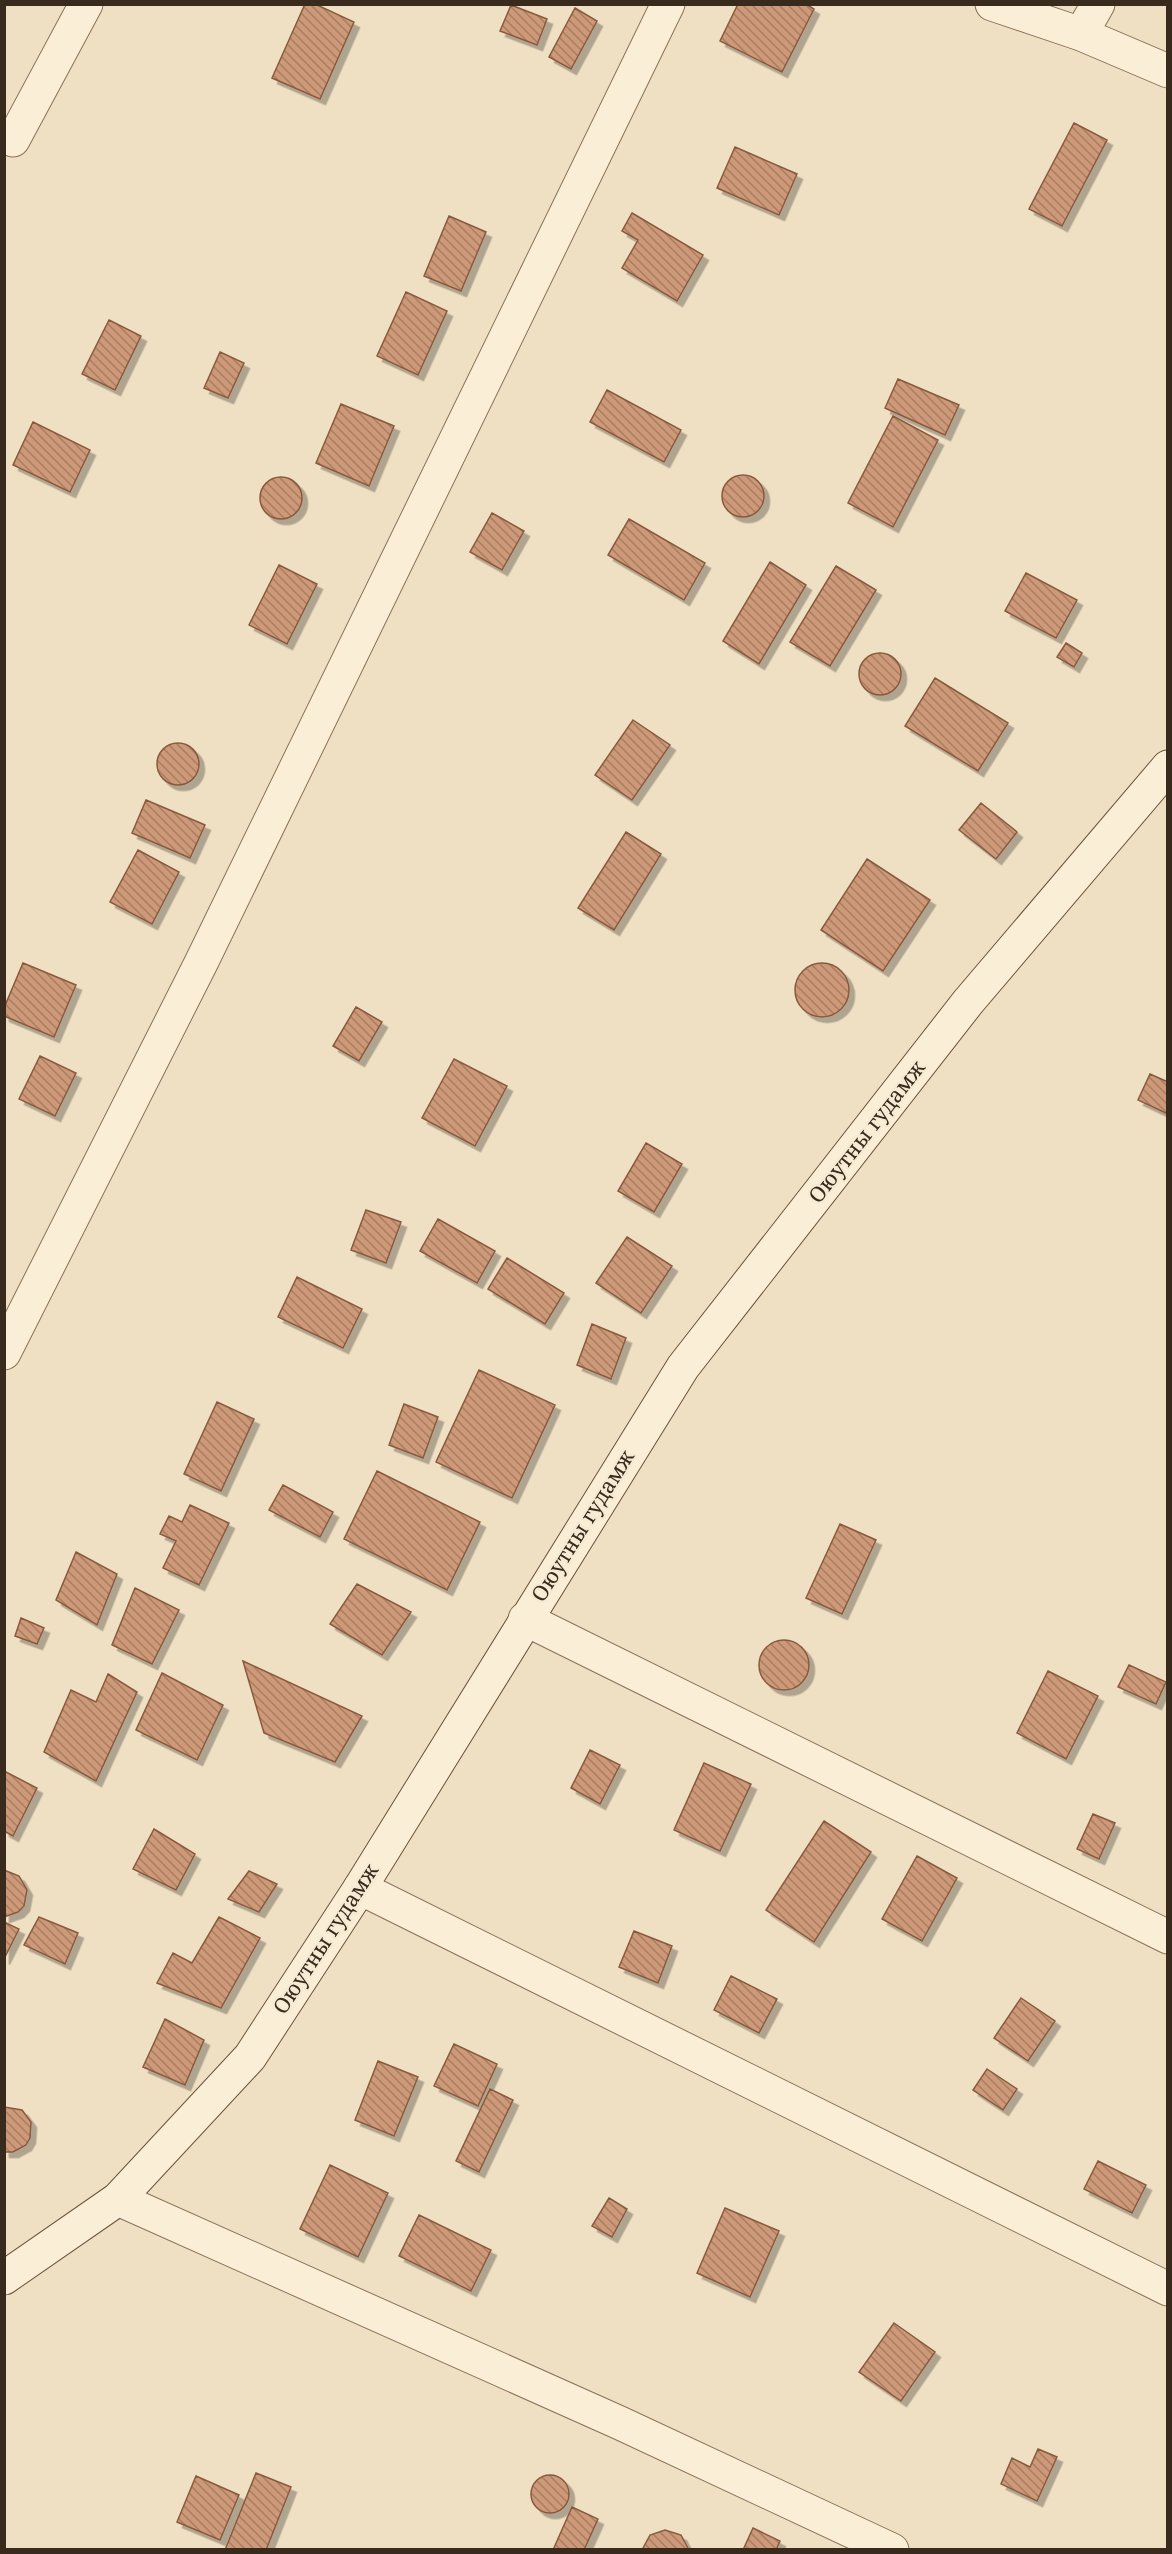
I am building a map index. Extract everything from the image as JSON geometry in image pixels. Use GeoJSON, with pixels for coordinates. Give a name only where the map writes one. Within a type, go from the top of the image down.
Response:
{"type":"FeatureCollection","features":[{"type":"Feature","properties":{"kind":"street"},"geometry":{"type":"LineString","coordinates":[[14,140],[86,4]]}},
{"type":"Feature","properties":{"kind":"street"},"geometry":{"type":"LineString","coordinates":[[4,1353],[201,963],[668,4]]}},
{"type":"Feature","properties":{"kind":"street"},"geometry":{"type":"LineString","coordinates":[[992,4],[1081,34],[1167,71]]}},
{"type":"Feature","properties":{"kind":"street"},"geometry":{"type":"LineString","coordinates":[[1081,34],[1098,4]]}},
{"type":"Feature","properties":{"kind":"street","name":"Оюутны гудамж"},"geometry":{"type":"LineString","coordinates":[[4,2278],[118,2199],[250,2057],[360,1888],[683,1367],[968,1002],[1167,767]]}},
{"type":"Feature","properties":{"kind":"street"},"geometry":{"type":"LineString","coordinates":[[525,1619],[1167,1937]]}},
{"type":"Feature","properties":{"kind":"street"},"geometry":{"type":"LineString","coordinates":[[360,1888],[1167,2289]]}},
{"type":"Feature","properties":{"kind":"street"},"geometry":{"type":"LineString","coordinates":[[118,2199],[620,2423],[892,2550]]}},
{"type":"Feature","properties":{"kind":"building"},"geometry":{"type":"Polygon","coordinates":[[[305,4],[315,4],[354,22],[320,99],[272,78],[305,4]]]}},
{"type":"Feature","properties":{"kind":"building"},"geometry":{"type":"Polygon","coordinates":[[[738,4],[806,4],[814,9],[782,72],[720,41],[738,4]]]}},
{"type":"Feature","properties":{"kind":"building"},"geometry":{"type":"Polygon","coordinates":[[[511,5],[547,19],[537,45],[500,31],[511,5]]]}},
{"type":"Feature","properties":{"kind":"building"},"geometry":{"type":"Polygon","coordinates":[[[575,8],[597,21],[571,69],[549,57],[575,8]]]}},
{"type":"Feature","properties":{"kind":"building"},"geometry":{"type":"Polygon","coordinates":[[[1074,123],[1107,140],[1062,226],[1029,209],[1074,123]]]}},
{"type":"Feature","properties":{"kind":"building"},"geometry":{"type":"Polygon","coordinates":[[[735,147],[797,174],[779,215],[717,188],[735,147]]]}},
{"type":"Feature","properties":{"kind":"building"},"geometry":{"type":"Polygon","coordinates":[[[632,213],[703,255],[677,301],[622,268],[638,240],[622,231],[632,213]]]}},
{"type":"Feature","properties":{"kind":"building"},"geometry":{"type":"Polygon","coordinates":[[[449,216],[486,232],[461,291],[424,276],[449,216]]]}},
{"type":"Feature","properties":{"kind":"building"},"geometry":{"type":"Polygon","coordinates":[[[406,292],[447,311],[418,375],[377,356],[406,292]]]}},
{"type":"Feature","properties":{"kind":"building"},"geometry":{"type":"Polygon","coordinates":[[[109,320],[141,336],[115,390],[82,374],[109,320]]]}},
{"type":"Feature","properties":{"kind":"building"},"geometry":{"type":"Polygon","coordinates":[[[220,352],[244,363],[228,398],[204,388],[220,352]]]}},
{"type":"Feature","properties":{"kind":"building"},"geometry":{"type":"Polygon","coordinates":[[[898,379],[959,405],[945,435],[885,408],[898,379]]]}},
{"type":"Feature","properties":{"kind":"building"},"geometry":{"type":"Polygon","coordinates":[[[607,390],[681,430],[664,462],[590,422],[607,390]]]}},
{"type":"Feature","properties":{"kind":"building"},"geometry":{"type":"Polygon","coordinates":[[[341,404],[394,426],[369,486],[316,463],[341,404]]]}},
{"type":"Feature","properties":{"kind":"building"},"geometry":{"type":"Polygon","coordinates":[[[893,416],[938,440],[893,527],[848,503],[893,416]]]}},
{"type":"Feature","properties":{"kind":"building"},"geometry":{"type":"Polygon","coordinates":[[[33,422],[90,450],[70,492],[13,465],[33,422]]]}},
{"type":"Feature","properties":{"kind":"building"},"geometry":{"type":"Polygon","coordinates":[[[743,475],[758,481],[764,496],[758,511],[743,517],[728,511],[722,496],[728,481],[743,475]]]}},
{"type":"Feature","properties":{"kind":"building"},"geometry":{"type":"Polygon","coordinates":[[[281,477],[296,483],[302,498],[296,513],[281,519],[266,513],[260,498],[266,483],[281,477]]]}},
{"type":"Feature","properties":{"kind":"building"},"geometry":{"type":"Polygon","coordinates":[[[492,513],[524,531],[502,570],[470,552],[492,513]]]}},
{"type":"Feature","properties":{"kind":"building"},"geometry":{"type":"Polygon","coordinates":[[[629,519],[705,563],[684,600],[608,555],[629,519]]]}},
{"type":"Feature","properties":{"kind":"building"},"geometry":{"type":"Polygon","coordinates":[[[770,562],[806,585],[759,664],[723,641],[770,562]]]}},
{"type":"Feature","properties":{"kind":"building"},"geometry":{"type":"Polygon","coordinates":[[[279,565],[317,584],[287,644],[249,625],[279,565]]]}},
{"type":"Feature","properties":{"kind":"building"},"geometry":{"type":"Polygon","coordinates":[[[836,566],[876,590],[830,666],[790,642],[836,566]]]}},
{"type":"Feature","properties":{"kind":"building"},"geometry":{"type":"Polygon","coordinates":[[[1026,573],[1077,600],[1056,638],[1005,611],[1026,573]]]}},
{"type":"Feature","properties":{"kind":"building"},"geometry":{"type":"Polygon","coordinates":[[[1066,643],[1082,653],[1074,667],[1057,657],[1066,643]]]}},
{"type":"Feature","properties":{"kind":"building"},"geometry":{"type":"Polygon","coordinates":[[[880,653],[895,659],[901,674],[895,689],[880,695],[865,689],[859,674],[865,659],[880,653]]]}},
{"type":"Feature","properties":{"kind":"building"},"geometry":{"type":"Polygon","coordinates":[[[935,678],[1008,723],[978,771],[905,726],[935,678]]]}},
{"type":"Feature","properties":{"kind":"building"},"geometry":{"type":"Polygon","coordinates":[[[633,720],[670,745],[632,800],[595,775],[633,720]]]}},
{"type":"Feature","properties":{"kind":"building"},"geometry":{"type":"Polygon","coordinates":[[[178,743],[193,749],[199,764],[193,779],[178,785],[163,779],[157,764],[163,749],[178,743]]]}},
{"type":"Feature","properties":{"kind":"building"},"geometry":{"type":"Polygon","coordinates":[[[146,800],[205,825],[190,858],[132,833],[146,800]]]}},
{"type":"Feature","properties":{"kind":"building"},"geometry":{"type":"Polygon","coordinates":[[[981,803],[1017,832],[996,859],[959,830],[981,803]]]}},
{"type":"Feature","properties":{"kind":"building"},"geometry":{"type":"Polygon","coordinates":[[[626,832],[661,854],[614,930],[578,908],[626,832]]]}},
{"type":"Feature","properties":{"kind":"building"},"geometry":{"type":"Polygon","coordinates":[[[138,850],[179,872],[152,924],[110,902],[138,850]]]}},
{"type":"Feature","properties":{"kind":"building"},"geometry":{"type":"Polygon","coordinates":[[[867,859],[930,900],[883,971],[821,930],[867,859]]]}},
{"type":"Feature","properties":{"kind":"building"},"geometry":{"type":"Polygon","coordinates":[[[23,963],[76,985],[54,1037],[4,1016],[4,1008],[23,963]]]}},
{"type":"Feature","properties":{"kind":"building"},"geometry":{"type":"Polygon","coordinates":[[[817,963],[827,963],[837,967],[845,975],[849,990],[845,1005],[837,1013],[827,1017],[817,1017],[807,1013],[799,1005],[795,995],[795,985],[799,975],[807,967],[817,963]]]}},
{"type":"Feature","properties":{"kind":"building"},"geometry":{"type":"Polygon","coordinates":[[[356,1007],[382,1022],[359,1061],[333,1046],[356,1007]]]}},
{"type":"Feature","properties":{"kind":"building"},"geometry":{"type":"Polygon","coordinates":[[[40,1056],[76,1073],[55,1116],[19,1099],[40,1056]]]}},
{"type":"Feature","properties":{"kind":"building"},"geometry":{"type":"Polygon","coordinates":[[[454,1059],[507,1086],[475,1146],[422,1118],[454,1059]]]}},
{"type":"Feature","properties":{"kind":"building"},"geometry":{"type":"Polygon","coordinates":[[[1150,1074],[1168,1082],[1168,1114],[1138,1100],[1150,1074]]]}},
{"type":"Feature","properties":{"kind":"building"},"geometry":{"type":"Polygon","coordinates":[[[646,1143],[682,1164],[654,1212],[618,1191],[646,1143]]]}},
{"type":"Feature","properties":{"kind":"building"},"geometry":{"type":"Polygon","coordinates":[[[366,1210],[401,1222],[386,1263],[351,1250],[366,1210]]]}},
{"type":"Feature","properties":{"kind":"building"},"geometry":{"type":"Polygon","coordinates":[[[438,1219],[495,1251],[477,1283],[420,1251],[438,1219]]]}},
{"type":"Feature","properties":{"kind":"building"},"geometry":{"type":"Polygon","coordinates":[[[627,1237],[672,1266],[641,1313],[596,1283],[627,1237]]]}},
{"type":"Feature","properties":{"kind":"building"},"geometry":{"type":"Polygon","coordinates":[[[507,1258],[564,1293],[545,1324],[488,1289],[507,1258]]]}},
{"type":"Feature","properties":{"kind":"building"},"geometry":{"type":"Polygon","coordinates":[[[297,1277],[362,1309],[343,1348],[278,1317],[297,1277]]]}},
{"type":"Feature","properties":{"kind":"building"},"geometry":{"type":"Polygon","coordinates":[[[592,1324],[626,1338],[611,1379],[577,1365],[592,1324]]]}},
{"type":"Feature","properties":{"kind":"building"},"geometry":{"type":"Polygon","coordinates":[[[479,1370],[555,1405],[512,1498],[436,1462],[479,1370]]]}},
{"type":"Feature","properties":{"kind":"building"},"geometry":{"type":"Polygon","coordinates":[[[217,1402],[254,1419],[221,1491],[184,1474],[217,1402]]]}},
{"type":"Feature","properties":{"kind":"building"},"geometry":{"type":"Polygon","coordinates":[[[404,1404],[438,1417],[423,1458],[389,1445],[404,1404]]]}},
{"type":"Feature","properties":{"kind":"building"},"geometry":{"type":"Polygon","coordinates":[[[377,1471],[480,1522],[447,1590],[344,1539],[377,1471]]]}},
{"type":"Feature","properties":{"kind":"building"},"geometry":{"type":"Polygon","coordinates":[[[283,1485],[333,1512],[320,1537],[269,1510],[283,1485]]]}},
{"type":"Feature","properties":{"kind":"building"},"geometry":{"type":"Polygon","coordinates":[[[190,1505],[229,1523],[199,1585],[163,1568],[176,1541],[160,1534],[169,1516],[182,1522],[190,1505]]]}},
{"type":"Feature","properties":{"kind":"building"},"geometry":{"type":"Polygon","coordinates":[[[840,1524],[876,1540],[842,1614],[806,1598],[840,1524]]]}},
{"type":"Feature","properties":{"kind":"building"},"geometry":{"type":"Polygon","coordinates":[[[76,1552],[117,1574],[97,1625],[56,1600],[76,1552]]]}},
{"type":"Feature","properties":{"kind":"building"},"geometry":{"type":"Polygon","coordinates":[[[357,1584],[411,1612],[382,1655],[330,1624],[357,1584]]]}},
{"type":"Feature","properties":{"kind":"building"},"geometry":{"type":"Polygon","coordinates":[[[135,1588],[179,1610],[152,1664],[112,1645],[135,1588]]]}},
{"type":"Feature","properties":{"kind":"building"},"geometry":{"type":"Polygon","coordinates":[[[21,1618],[44,1628],[37,1644],[15,1636],[21,1618]]]}},
{"type":"Feature","properties":{"kind":"building"},"geometry":{"type":"Polygon","coordinates":[[[779,1640],[789,1640],[802,1647],[809,1660],[809,1670],[802,1683],[789,1690],[779,1690],[770,1686],[763,1679],[759,1670],[759,1660],[763,1651],[770,1644],[779,1640]]]}},
{"type":"Feature","properties":{"kind":"building"},"geometry":{"type":"Polygon","coordinates":[[[243,1661],[362,1716],[335,1762],[264,1733],[243,1661]]]}},
{"type":"Feature","properties":{"kind":"building"},"geometry":{"type":"Polygon","coordinates":[[[1129,1665],[1166,1682],[1156,1704],[1118,1687],[1129,1665]]]}},
{"type":"Feature","properties":{"kind":"building"},"geometry":{"type":"Polygon","coordinates":[[[1048,1671],[1098,1696],[1066,1759],[1017,1733],[1048,1671]]]}},
{"type":"Feature","properties":{"kind":"building"},"geometry":{"type":"Polygon","coordinates":[[[162,1673],[223,1705],[197,1760],[136,1730],[162,1673]]]}},
{"type":"Feature","properties":{"kind":"building"},"geometry":{"type":"Polygon","coordinates":[[[108,1674],[137,1692],[96,1781],[44,1752],[71,1690],[96,1702],[108,1674]]]}},
{"type":"Feature","properties":{"kind":"building"},"geometry":{"type":"Polygon","coordinates":[[[590,1750],[620,1765],[600,1804],[571,1788],[590,1750]]]}},
{"type":"Feature","properties":{"kind":"building"},"geometry":{"type":"Polygon","coordinates":[[[704,1763],[751,1784],[720,1851],[674,1830],[704,1763]]]}},
{"type":"Feature","properties":{"kind":"building"},"geometry":{"type":"Polygon","coordinates":[[[4,1771],[37,1788],[13,1836],[4,1831],[4,1771]]]}},
{"type":"Feature","properties":{"kind":"building"},"geometry":{"type":"Polygon","coordinates":[[[1093,1814],[1115,1823],[1099,1859],[1077,1849],[1093,1814]]]}},
{"type":"Feature","properties":{"kind":"building"},"geometry":{"type":"Polygon","coordinates":[[[824,1821],[871,1852],[814,1942],[766,1910],[824,1821]]]}},
{"type":"Feature","properties":{"kind":"building"},"geometry":{"type":"Polygon","coordinates":[[[154,1829],[195,1854],[176,1890],[133,1869],[154,1829]]]}},
{"type":"Feature","properties":{"kind":"building"},"geometry":{"type":"Polygon","coordinates":[[[917,1856],[957,1878],[922,1941],[882,1919],[917,1856]]]}},
{"type":"Feature","properties":{"kind":"building"},"geometry":{"type":"Polygon","coordinates":[[[4,1870],[19,1876],[27,1890],[24,1906],[18,1912],[4,1917],[4,1870]]]}},
{"type":"Feature","properties":{"kind":"building"},"geometry":{"type":"Polygon","coordinates":[[[249,1871],[277,1884],[259,1912],[228,1899],[249,1871]]]}},
{"type":"Feature","properties":{"kind":"building"},"geometry":{"type":"Polygon","coordinates":[[[39,1917],[78,1933],[65,1964],[24,1945],[39,1917]]]}},
{"type":"Feature","properties":{"kind":"building"},"geometry":{"type":"Polygon","coordinates":[[[219,1917],[260,1938],[221,2008],[157,1983],[173,1953],[192,1963],[219,1917]]]}},
{"type":"Feature","properties":{"kind":"building"},"geometry":{"type":"Polygon","coordinates":[[[4,1922],[19,1929],[4,1959],[4,1922]]]}},
{"type":"Feature","properties":{"kind":"building"},"geometry":{"type":"Polygon","coordinates":[[[634,1931],[672,1946],[658,1983],[619,1967],[634,1931]]]}},
{"type":"Feature","properties":{"kind":"building"},"geometry":{"type":"Polygon","coordinates":[[[731,1976],[777,1999],[759,2033],[714,2010],[731,1976]]]}},
{"type":"Feature","properties":{"kind":"building"},"geometry":{"type":"Polygon","coordinates":[[[1021,1998],[1055,2021],[1028,2061],[994,2038],[1021,1998]]]}},
{"type":"Feature","properties":{"kind":"building"},"geometry":{"type":"Polygon","coordinates":[[[165,2019],[204,2040],[185,2085],[143,2067],[165,2019]]]}},
{"type":"Feature","properties":{"kind":"building"},"geometry":{"type":"Polygon","coordinates":[[[454,2044],[497,2064],[478,2106],[434,2086],[454,2044]]]}},
{"type":"Feature","properties":{"kind":"building"},"geometry":{"type":"Polygon","coordinates":[[[378,2061],[418,2077],[394,2136],[355,2120],[378,2061]]]}},
{"type":"Feature","properties":{"kind":"building"},"geometry":{"type":"Polygon","coordinates":[[[987,2069],[1017,2089],[1003,2110],[973,2090],[987,2069]]]}},
{"type":"Feature","properties":{"kind":"building"},"geometry":{"type":"Polygon","coordinates":[[[490,2089],[513,2100],[479,2172],[456,2161],[490,2089]]]}},
{"type":"Feature","properties":{"kind":"building"},"geometry":{"type":"Polygon","coordinates":[[[4,2107],[22,2110],[31,2122],[30,2138],[26,2145],[13,2152],[4,2152],[4,2107]]]}},
{"type":"Feature","properties":{"kind":"building"},"geometry":{"type":"Polygon","coordinates":[[[1098,2161],[1146,2185],[1132,2213],[1084,2189],[1098,2161]]]}},
{"type":"Feature","properties":{"kind":"building"},"geometry":{"type":"Polygon","coordinates":[[[330,2165],[388,2193],[358,2257],[300,2229],[330,2165]]]}},
{"type":"Feature","properties":{"kind":"building"},"geometry":{"type":"Polygon","coordinates":[[[609,2198],[627,2209],[612,2237],[592,2226],[609,2198]]]}},
{"type":"Feature","properties":{"kind":"building"},"geometry":{"type":"Polygon","coordinates":[[[725,2208],[779,2231],[750,2297],[697,2273],[725,2208]]]}},
{"type":"Feature","properties":{"kind":"building"},"geometry":{"type":"Polygon","coordinates":[[[419,2215],[491,2250],[471,2291],[399,2256],[419,2215]]]}},
{"type":"Feature","properties":{"kind":"building"},"geometry":{"type":"Polygon","coordinates":[[[894,2323],[935,2352],[901,2401],[859,2372],[894,2323]]]}},
{"type":"Feature","properties":{"kind":"building"},"geometry":{"type":"Polygon","coordinates":[[[1038,2449],[1057,2457],[1037,2501],[1001,2484],[1012,2458],[1030,2467],[1038,2449]]]}},
{"type":"Feature","properties":{"kind":"building"},"geometry":{"type":"Polygon","coordinates":[[[256,2473],[291,2487],[266,2550],[225,2550],[256,2473]]]}},
{"type":"Feature","properties":{"kind":"building"},"geometry":{"type":"Polygon","coordinates":[[[550,2475],[564,2480],[569,2494],[564,2508],[550,2513],[536,2508],[531,2494],[536,2480],[550,2475]]]}},
{"type":"Feature","properties":{"kind":"building"},"geometry":{"type":"Polygon","coordinates":[[[196,2476],[239,2495],[220,2540],[177,2522],[196,2476]]]}},
{"type":"Feature","properties":{"kind":"building"},"geometry":{"type":"Polygon","coordinates":[[[572,2507],[598,2519],[584,2550],[553,2550],[572,2507]]]}},
{"type":"Feature","properties":{"kind":"building"},"geometry":{"type":"Polygon","coordinates":[[[753,2528],[780,2541],[776,2550],[743,2550],[753,2528]]]}},
{"type":"Feature","properties":{"kind":"building"},"geometry":{"type":"Polygon","coordinates":[[[665,2530],[681,2535],[689,2550],[642,2550],[650,2535],[665,2530]]]}}]}
